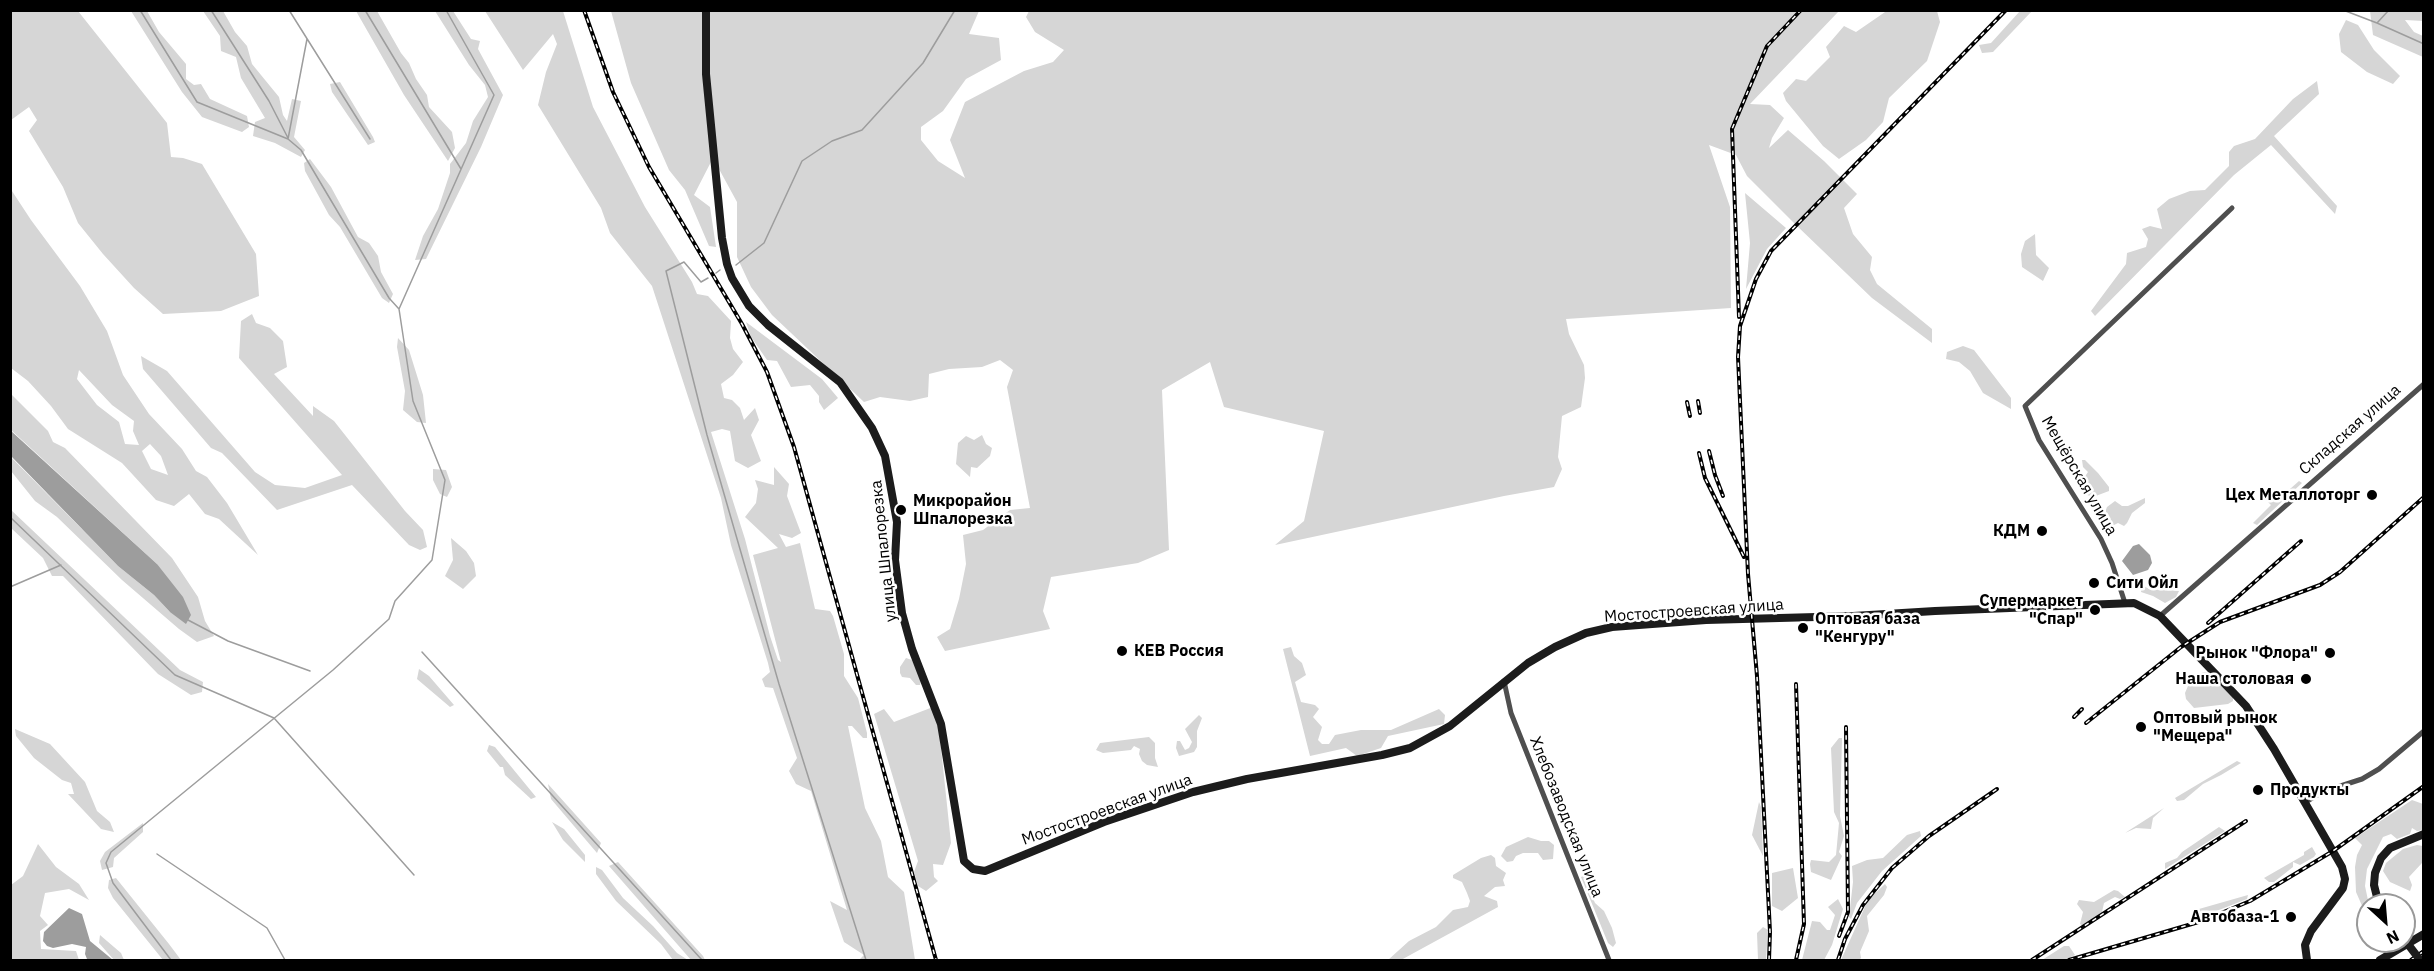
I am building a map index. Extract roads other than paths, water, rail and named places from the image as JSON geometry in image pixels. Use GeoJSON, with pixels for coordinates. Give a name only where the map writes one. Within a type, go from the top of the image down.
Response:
{"type":"FeatureCollection","features":[{"type":"Feature","properties":{"kind":"main road","name":"улица Шпалорезка"},"geometry":{"type":"LineString","coordinates":[[706,10],[706,74],[722,238],[728,264],[749,306],[768,325],[840,382],[872,428],[885,456],[897,522],[896,560],[902,613],[912,650],[941,724],[964,861]]}},
{"type":"Feature","properties":{"kind":"main road"},"geometry":{"type":"LineString","coordinates":[[2125,603],[2141,605],[2160,616],[2246,706],[2274,748],[2342,867],[2345,879],[2340,896],[2311,931],[2305,945],[2307,960]]}},
{"type":"Feature","properties":{"kind":"main road","name":"Мостостроевская улица"},"geometry":{"type":"LineString","coordinates":[[964,861],[973,869],[985,871],[1104,822],[1193,792],[1247,779],[1410,748],[1450,726],[1528,663],[1555,647],[1586,633],[1612,627],[1706,620],[1853,616],[1935,610],[2079,607],[2125,603]]}},
{"type":"Feature","properties":{"kind":"main road"},"geometry":{"type":"LineString","coordinates":[[2376,893],[2375,873],[2381,858],[2390,848],[2424,834]]}},
{"type":"Feature","properties":{"kind":"main road"},"geometry":{"type":"LineString","coordinates":[[2401,842],[2424,839]]}},
{"type":"Feature","properties":{"kind":"main road"},"geometry":{"type":"LineString","coordinates":[[2380,960],[2424,934]]}},
{"type":"Feature","properties":{"kind":"street","name":"Мещёрская улица"},"geometry":{"type":"LineString","coordinates":[[2125,603],[2112,563],[2101,539],[2039,440],[2025,406],[2232,208]]}},
{"type":"Feature","properties":{"kind":"street","name":"Складская улица"},"geometry":{"type":"LineString","coordinates":[[2160,616],[2424,384]]}},
{"type":"Feature","properties":{"kind":"street","name":"Хлебозаводская улица"},"geometry":{"type":"LineString","coordinates":[[1504,681],[1511,713],[1609,960]]}},
{"type":"Feature","properties":{"kind":"street"},"geometry":{"type":"LineString","coordinates":[[2304,803],[2322,792],[2347,785],[2371,774],[2424,731]]}},
{"type":"Feature","properties":{"kind":"waterway"},"geometry":{"type":"LineString","coordinates":[[140,10],[197,102],[288,139]]}},
{"type":"Feature","properties":{"kind":"waterway"},"geometry":{"type":"LineString","coordinates":[[211,10],[269,101],[288,138]]}},
{"type":"Feature","properties":{"kind":"waterway"},"geometry":{"type":"LineString","coordinates":[[289,10],[370,139]]}},
{"type":"Feature","properties":{"kind":"waterway"},"geometry":{"type":"LineString","coordinates":[[365,10],[461,169]]}},
{"type":"Feature","properties":{"kind":"waterway"},"geometry":{"type":"LineString","coordinates":[[171,960],[113,883],[106,863],[111,852],[333,670],[389,619],[395,601],[432,560],[445,480],[413,401],[399,309],[494,95],[446,10]]}},
{"type":"Feature","properties":{"kind":"waterway"},"geometry":{"type":"LineString","coordinates":[[736,265],[764,243],[802,161],[832,141],[862,130],[923,63],[955,10]]}},
{"type":"Feature","properties":{"kind":"waterway"},"geometry":{"type":"LineString","coordinates":[[2343,10],[2424,44]]}},
{"type":"Feature","properties":{"kind":"waterway"},"geometry":{"type":"LineString","coordinates":[[2377,23],[2389,10]]}},
{"type":"Feature","properties":{"kind":"waterway"},"geometry":{"type":"LineString","coordinates":[[307,39],[288,139],[301,150],[389,298],[399,309]]}},
{"type":"Feature","properties":{"kind":"waterway"},"geometry":{"type":"LineString","coordinates":[[708,278],[701,282],[684,262],[666,271],[707,435],[779,684],[866,960]]}},
{"type":"Feature","properties":{"kind":"waterway"},"geometry":{"type":"LineString","coordinates":[[716,273],[720,270]]}},
{"type":"Feature","properties":{"kind":"waterway"},"geometry":{"type":"LineString","coordinates":[[10,517],[175,675],[274,718],[414,875]]}},
{"type":"Feature","properties":{"kind":"waterway"},"geometry":{"type":"LineString","coordinates":[[10,587],[61,565]]}},
{"type":"Feature","properties":{"kind":"waterway"},"geometry":{"type":"LineString","coordinates":[[188,620],[228,641],[310,671]]}},
{"type":"Feature","properties":{"kind":"waterway"},"geometry":{"type":"LineString","coordinates":[[422,652],[702,960]]}},
{"type":"Feature","properties":{"kind":"waterway"},"geometry":{"type":"LineString","coordinates":[[157,854],[267,928],[285,960]]}},
{"type":"Feature","properties":{"kind":"railway"},"geometry":{"type":"LineString","coordinates":[[584,10],[613,92],[649,167],[742,324],[767,372],[794,447],[936,960]]}},
{"type":"Feature","properties":{"kind":"railway"},"geometry":{"type":"LineString","coordinates":[[1739,317],[1732,129],[1767,46],[1801,10]]}},
{"type":"Feature","properties":{"kind":"railway"},"geometry":{"type":"LineString","coordinates":[[1769,960],[1770,932],[1757,676],[1748,574],[1738,357],[1740,326],[1756,279],[1771,251],[2006,10]]}},
{"type":"Feature","properties":{"kind":"railway"},"geometry":{"type":"LineString","coordinates":[[1698,401],[1700,413]]}},
{"type":"Feature","properties":{"kind":"railway"},"geometry":{"type":"LineString","coordinates":[[1687,402],[1690,416]]}},
{"type":"Feature","properties":{"kind":"railway"},"geometry":{"type":"LineString","coordinates":[[1709,451],[1723,496]]}},
{"type":"Feature","properties":{"kind":"railway"},"geometry":{"type":"LineString","coordinates":[[1699,453],[1705,478],[1744,557]]}},
{"type":"Feature","properties":{"kind":"railway"},"geometry":{"type":"LineString","coordinates":[[2086,723],[2181,647],[2220,622],[2320,585],[2340,572],[2424,497]]}},
{"type":"Feature","properties":{"kind":"railway"},"geometry":{"type":"LineString","coordinates":[[2208,623],[2301,541]]}},
{"type":"Feature","properties":{"kind":"railway"},"geometry":{"type":"LineString","coordinates":[[1796,684],[1804,924],[1796,960]]}},
{"type":"Feature","properties":{"kind":"railway"},"geometry":{"type":"LineString","coordinates":[[2074,717],[2082,709]]}},
{"type":"Feature","properties":{"kind":"railway"},"geometry":{"type":"LineString","coordinates":[[1839,936],[1848,912],[1846,727]]}},
{"type":"Feature","properties":{"kind":"railway"},"geometry":{"type":"LineString","coordinates":[[2069,960],[2202,921],[2250,901],[2333,851],[2424,786]]}},
{"type":"Feature","properties":{"kind":"railway"},"geometry":{"type":"LineString","coordinates":[[1838,960],[1845,939],[1863,905],[1892,868],[1929,836],[1997,789]]}},
{"type":"Feature","properties":{"kind":"railway"},"geometry":{"type":"LineString","coordinates":[[2032,960],[2246,821]]}},
{"type":"Feature","properties":{"kind":"railway"},"geometry":{"type":"LineString","coordinates":[[2411,960],[2424,951]]}},
{"type":"Feature","properties":{"kind":"place","name":"Цех Металлоторг"},"geometry":{"type":"Point","coordinates":[2372,495]}},
{"type":"Feature","properties":{"kind":"place","name":"Микрорайон Шпалорезка"},"geometry":{"type":"Point","coordinates":[901,510]}},
{"type":"Feature","properties":{"kind":"place","name":"КДМ"},"geometry":{"type":"Point","coordinates":[2042,531]}},
{"type":"Feature","properties":{"kind":"place","name":"Сити Ойл"},"geometry":{"type":"Point","coordinates":[2094,583]}},
{"type":"Feature","properties":{"kind":"place","name":"Супермаркет \"Спар\""},"geometry":{"type":"Point","coordinates":[2095,610]}},
{"type":"Feature","properties":{"kind":"place","name":"Оптовая база \"Кенгуру\""},"geometry":{"type":"Point","coordinates":[1803,628]}},
{"type":"Feature","properties":{"kind":"place","name":"КЕВ Россия"},"geometry":{"type":"Point","coordinates":[1122,651]}},
{"type":"Feature","properties":{"kind":"place","name":"Рынок \"Флора\""},"geometry":{"type":"Point","coordinates":[2330,653]}},
{"type":"Feature","properties":{"kind":"place","name":"Наша столовая"},"geometry":{"type":"Point","coordinates":[2306,679]}},
{"type":"Feature","properties":{"kind":"place","name":"Оптовый рынок \"Мещера\""},"geometry":{"type":"Point","coordinates":[2141,727]}},
{"type":"Feature","properties":{"kind":"place","name":"Продукты"},"geometry":{"type":"Point","coordinates":[2258,790]}},
{"type":"Feature","properties":{"kind":"place","name":"Автобаза-1"},"geometry":{"type":"Point","coordinates":[2291,917]}}]}
